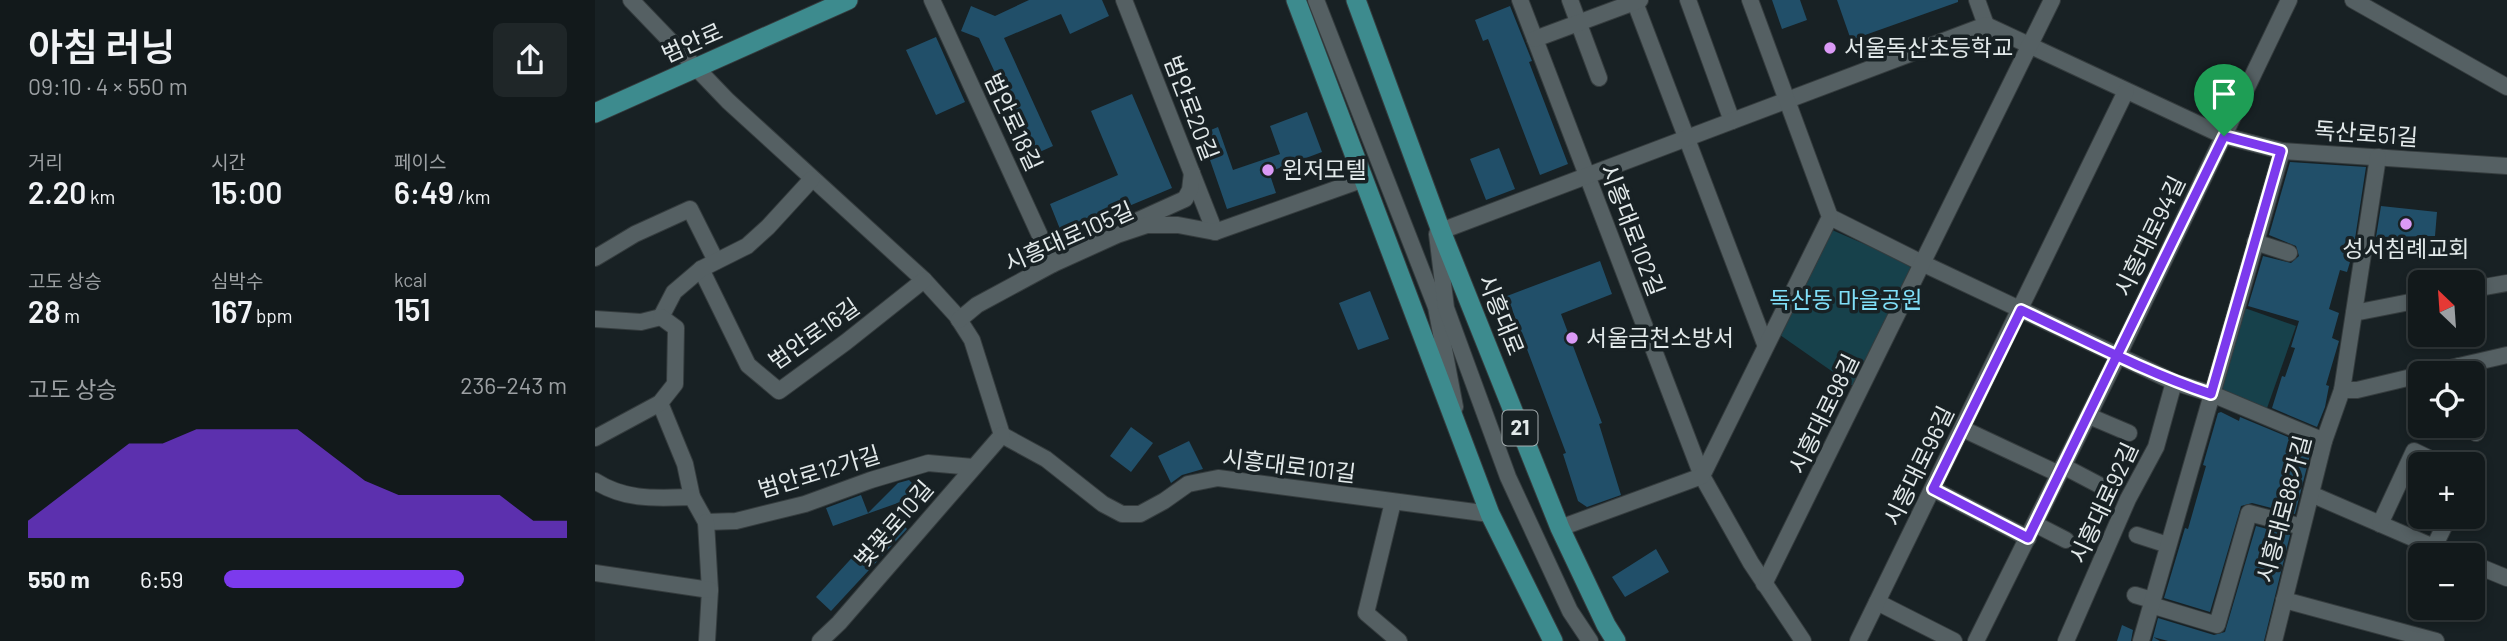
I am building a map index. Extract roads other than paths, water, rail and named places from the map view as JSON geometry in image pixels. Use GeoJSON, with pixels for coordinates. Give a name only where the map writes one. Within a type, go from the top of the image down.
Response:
{"type":"FeatureCollection","features":[{"type":"Feature","properties":{"kind":"main road","name":"범안로"},"geometry":{"type":"LineString","coordinates":[[595,113],[848,0]]}},
{"type":"Feature","properties":{"kind":"main road"},"geometry":{"type":"LineString","coordinates":[[1296,0],[1490,514],[1553,641]]}},
{"type":"Feature","properties":{"kind":"main road","name":"시흥대로"},"geometry":{"type":"LineString","coordinates":[[1356,0],[1441,231],[1560,528],[1605,625],[1616,641]]}},
{"type":"Feature","properties":{"kind":"street"},"geometry":{"type":"LineString","coordinates":[[631,0],[728,101],[924,280],[959,320],[972,340],[1002,435]]}},
{"type":"Feature","properties":{"kind":"street","name":"범안로18길"},"geometry":{"type":"LineString","coordinates":[[932,0],[1053,264]]}},
{"type":"Feature","properties":{"kind":"street","name":"범안로20길"},"geometry":{"type":"LineString","coordinates":[[1124,0],[1215,232]]}},
{"type":"Feature","properties":{"kind":"street"},"geometry":{"type":"LineString","coordinates":[[1316,0],[1436,307],[1458,428]]}},
{"type":"Feature","properties":{"kind":"street","name":"시흥대로102길"},"geometry":{"type":"LineString","coordinates":[[1520,0],[1702,476]]}},
{"type":"Feature","properties":{"kind":"street"},"geometry":{"type":"LineString","coordinates":[[1570,0],[1599,78]]}},
{"type":"Feature","properties":{"kind":"street"},"geometry":{"type":"LineString","coordinates":[[1688,0],[1732,121]]}},
{"type":"Feature","properties":{"kind":"street"},"geometry":{"type":"LineString","coordinates":[[1750,0],[1830,217],[2174,382],[2211,394],[2324,441]]}},
{"type":"Feature","properties":{"kind":"street"},"geometry":{"type":"LineString","coordinates":[[1441,231],[1986,25],[1977,0]]}},
{"type":"Feature","properties":{"kind":"street","name":"시흥대로98길"},"geometry":{"type":"LineString","coordinates":[[1764,584],[2052,0]]}},
{"type":"Feature","properties":{"kind":"street","name":"시흥대로94길"},"geometry":{"type":"LineString","coordinates":[[1976,641],[2089,416],[2289,0]]}},
{"type":"Feature","properties":{"kind":"street"},"geometry":{"type":"LineString","coordinates":[[2353,0],[2507,87]]}},
{"type":"Feature","properties":{"kind":"street"},"geometry":{"type":"LineString","coordinates":[[1535,39],[1636,1],[1765,344]]}},
{"type":"Feature","properties":{"kind":"street","name":"독산로51길"},"geometry":{"type":"LineString","coordinates":[[1986,25],[2224,136],[2281,151],[2507,166]]}},
{"type":"Feature","properties":{"kind":"street","name":"시흥대로96길"},"geometry":{"type":"LineString","coordinates":[[1858,641],[2126,91]]}},
{"type":"Feature","properties":{"kind":"street"},"geometry":{"type":"LineString","coordinates":[[2141,641],[2281,151]]}},
{"type":"Feature","properties":{"kind":"street","name":"시흥대로88가길"},"geometry":{"type":"LineString","coordinates":[[2274,641],[2324,441],[2342,390],[2378,157]]}},
{"type":"Feature","properties":{"kind":"street"},"geometry":{"type":"LineString","coordinates":[[1117,235],[1135,221],[1185,199],[1190,190],[1192,173]]}},
{"type":"Feature","properties":{"kind":"street"},"geometry":{"type":"LineString","coordinates":[[595,319],[641,322],[661,317],[674,292],[701,269],[747,246],[812,179]]}},
{"type":"Feature","properties":{"kind":"street"},"geometry":{"type":"LineString","coordinates":[[1215,232],[1364,179]]}},
{"type":"Feature","properties":{"kind":"street"},"geometry":{"type":"LineString","coordinates":[[595,258],[635,234],[689,209],[716,261]]}},
{"type":"Feature","properties":{"kind":"street"},"geometry":{"type":"LineString","coordinates":[[1434,211],[1446,308],[1508,477],[1570,611],[1590,641]]}},
{"type":"Feature","properties":{"kind":"street"},"geometry":{"type":"LineString","coordinates":[[1560,528],[1702,476],[1830,217]]}},
{"type":"Feature","properties":{"kind":"street","name":"시흥대로105길"},"geometry":{"type":"LineString","coordinates":[[959,320],[977,305],[1053,264],[1117,235],[1147,225],[1178,225],[1215,232]]}},
{"type":"Feature","properties":{"kind":"street"},"geometry":{"type":"LineString","coordinates":[[2255,242],[2289,253]]}},
{"type":"Feature","properties":{"kind":"street","name":"범안로16길"},"geometry":{"type":"LineString","coordinates":[[701,269],[748,365],[779,391],[924,280]]}},
{"type":"Feature","properties":{"kind":"street"},"geometry":{"type":"LineString","coordinates":[[2485,287],[2507,283]]}},
{"type":"Feature","properties":{"kind":"street"},"geometry":{"type":"LineString","coordinates":[[2354,313],[2408,302]]}},
{"type":"Feature","properties":{"kind":"street"},"geometry":{"type":"LineString","coordinates":[[595,438],[660,403],[675,384],[676,328],[661,317]]}},
{"type":"Feature","properties":{"kind":"street"},"geometry":{"type":"LineString","coordinates":[[2485,361],[2507,355]]}},
{"type":"Feature","properties":{"kind":"street"},"geometry":{"type":"LineString","coordinates":[[2342,390],[2357,390],[2408,378]]}},
{"type":"Feature","properties":{"kind":"street","name":"시흥대로92길"},"geometry":{"type":"LineString","coordinates":[[2066,641],[2128,499],[2156,447],[2174,382]]}},
{"type":"Feature","properties":{"kind":"street"},"geometry":{"type":"LineString","coordinates":[[660,403],[685,464],[692,498],[706,523],[710,590],[707,641]]}},
{"type":"Feature","properties":{"kind":"street"},"geometry":{"type":"LineString","coordinates":[[2089,416],[2129,433]]}},
{"type":"Feature","properties":{"kind":"street"},"geometry":{"type":"LineString","coordinates":[[1963,429],[2103,487]]}},
{"type":"Feature","properties":{"kind":"street","name":"벚꽃로10길"},"geometry":{"type":"LineString","coordinates":[[820,641],[839,623],[1002,435]]}},
{"type":"Feature","properties":{"kind":"street","name":"시흥대로101길"},"geometry":{"type":"LineString","coordinates":[[1002,435],[1046,459],[1103,504],[1122,514],[1140,514],[1188,484],[1217,478],[1490,514]]}},
{"type":"Feature","properties":{"kind":"street","name":"범안로12가길"},"geometry":{"type":"LineString","coordinates":[[706,523],[736,521],[805,504],[870,480],[928,463],[972,467]]}},
{"type":"Feature","properties":{"kind":"street"},"geometry":{"type":"LineString","coordinates":[[2380,524],[2408,464]]}},
{"type":"Feature","properties":{"kind":"street"},"geometry":{"type":"LineString","coordinates":[[1702,476],[1764,584],[1803,641]]}},
{"type":"Feature","properties":{"kind":"street"},"geometry":{"type":"LineString","coordinates":[[595,481],[638,499],[692,498]]}},
{"type":"Feature","properties":{"kind":"street"},"geometry":{"type":"LineString","coordinates":[[1933,489],[2031,531],[2066,540]]}},
{"type":"Feature","properties":{"kind":"street"},"geometry":{"type":"LineString","coordinates":[[2311,494],[2425,543]]}},
{"type":"Feature","properties":{"kind":"street"},"geometry":{"type":"LineString","coordinates":[[1393,502],[1366,613],[1399,641]]}},
{"type":"Feature","properties":{"kind":"street"},"geometry":{"type":"LineString","coordinates":[[2135,595],[2217,625],[2249,513],[2302,527]]}},
{"type":"Feature","properties":{"kind":"street"},"geometry":{"type":"LineString","coordinates":[[2137,535],[2168,545]]}},
{"type":"Feature","properties":{"kind":"street"},"geometry":{"type":"LineString","coordinates":[[2485,569],[2507,578]]}},
{"type":"Feature","properties":{"kind":"street"},"geometry":{"type":"LineString","coordinates":[[595,573],[710,590]]}},
{"type":"Feature","properties":{"kind":"street"},"geometry":{"type":"LineString","coordinates":[[2284,600],[2436,641]]}},
{"type":"Feature","properties":{"kind":"street"},"geometry":{"type":"LineString","coordinates":[[1877,602],[1954,641]]}},
{"type":"Feature","properties":{"kind":"place","name":"서울독산초등학교"},"geometry":{"type":"Point","coordinates":[1830,48]}},
{"type":"Feature","properties":{"kind":"place","name":"윈저모텔"},"geometry":{"type":"Point","coordinates":[1268,170]}},
{"type":"Feature","properties":{"kind":"place","name":"성서침례교회"},"geometry":{"type":"Point","coordinates":[2406,224]}},
{"type":"Feature","properties":{"kind":"place","name":"서울금천소방서"},"geometry":{"type":"Point","coordinates":[1572,338]}},
{"type":"Feature","properties":{"kind":"park label","name":"독산동 마을공원"},"geometry":{"type":"Point","coordinates":[1846,300]}}]}
